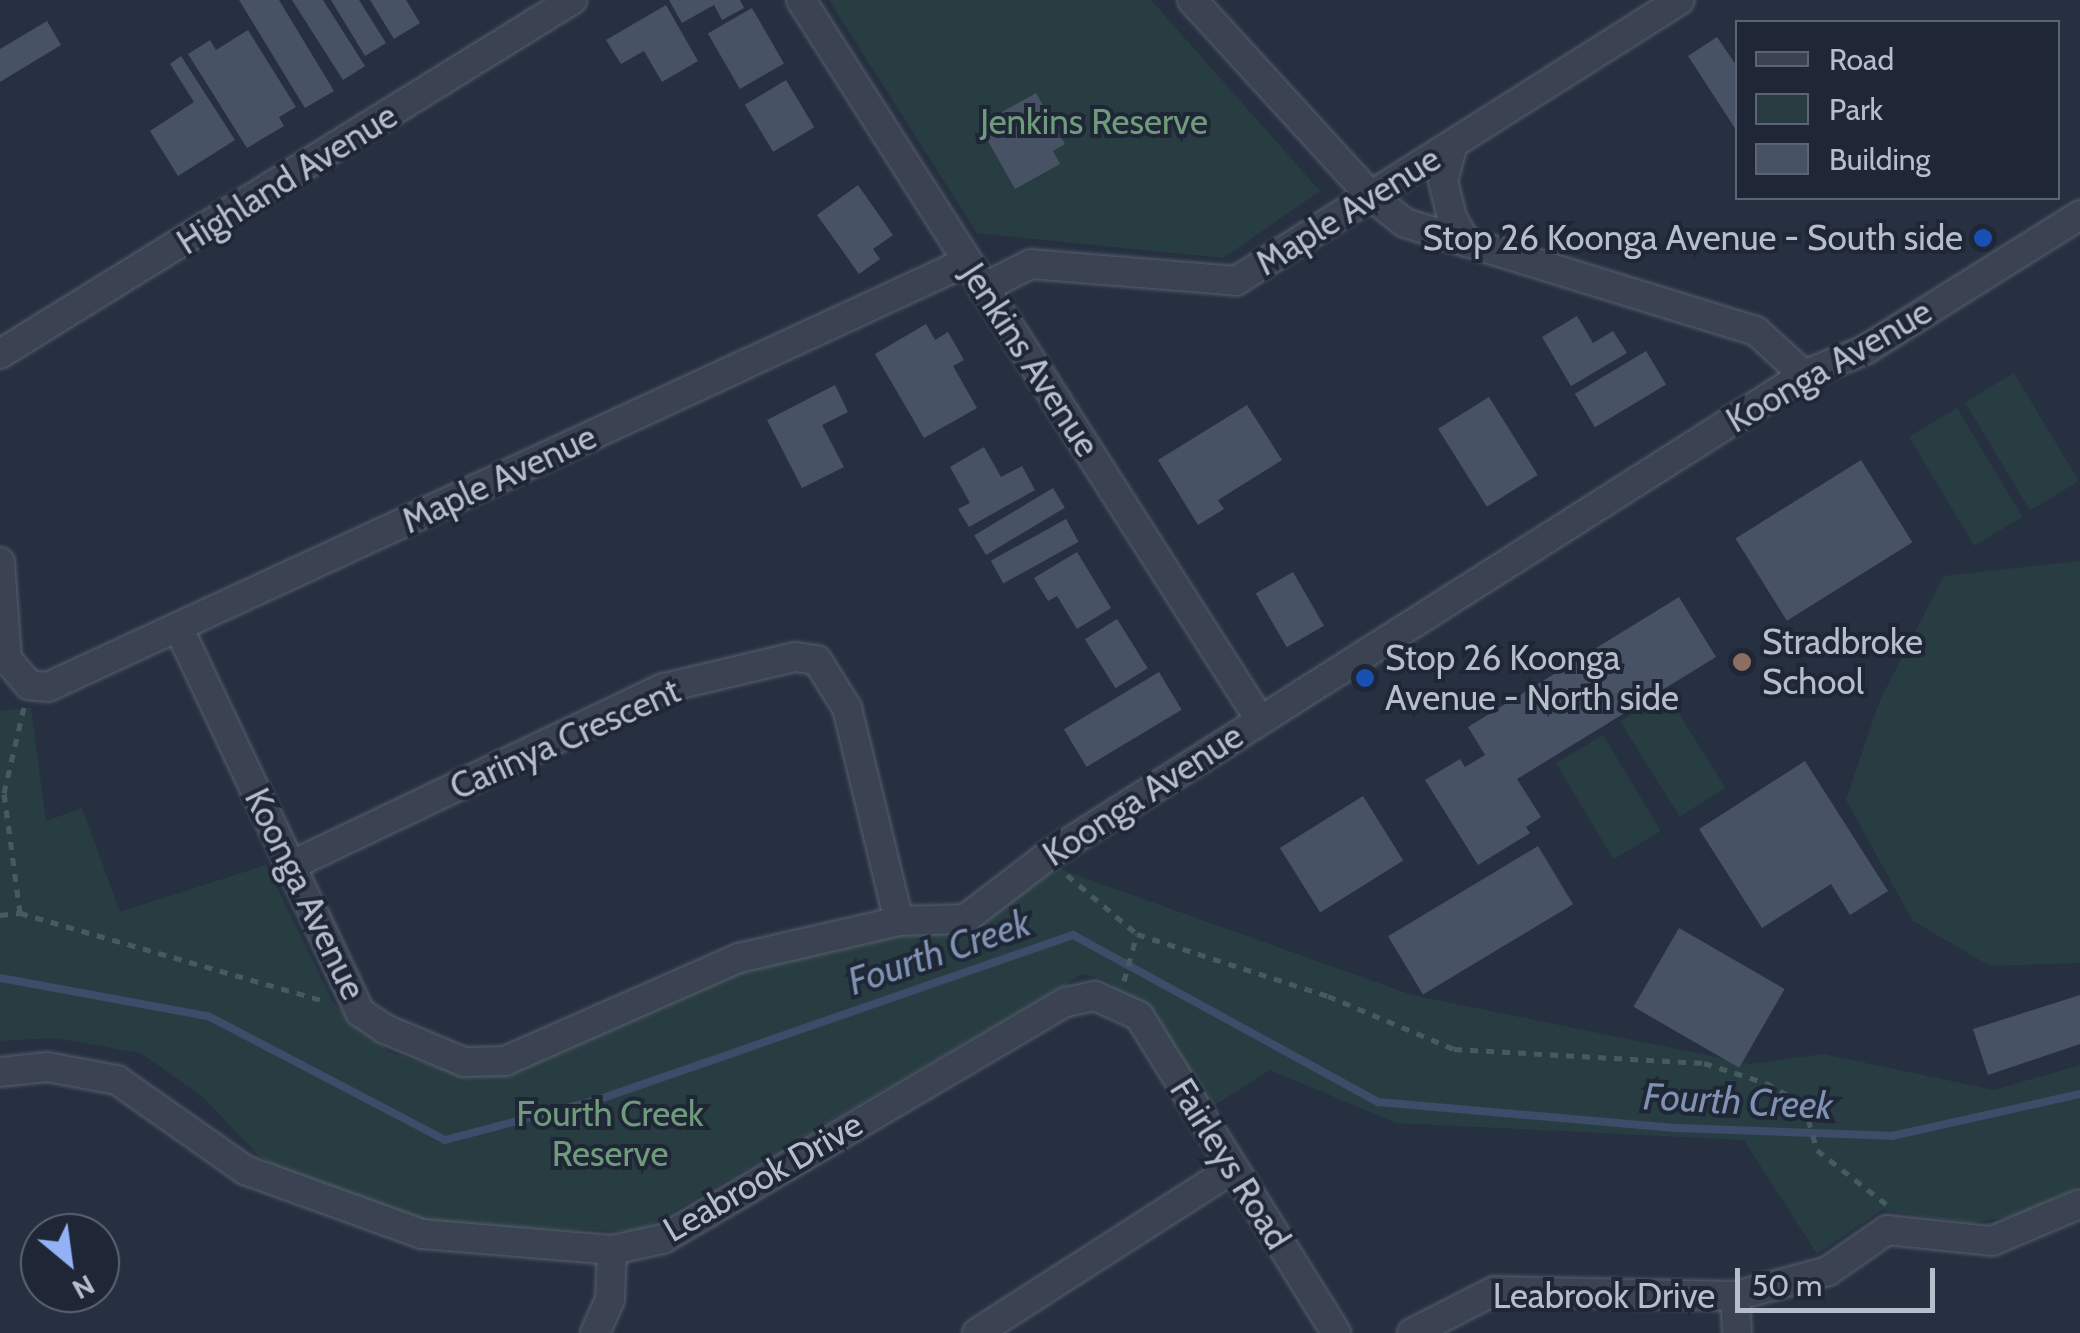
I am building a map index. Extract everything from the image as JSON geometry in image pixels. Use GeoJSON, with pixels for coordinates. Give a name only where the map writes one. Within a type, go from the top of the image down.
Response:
{"type":"FeatureCollection","features":[{"type":"Feature","properties":{"kind":"street","name":"Highland Avenue"},"geometry":{"type":"LineString","coordinates":[[0,354],[572,0]]}},
{"type":"Feature","properties":{"kind":"street","name":"Jenkins Avenue"},"geometry":{"type":"LineString","coordinates":[[801,0],[1260,720]]}},
{"type":"Feature","properties":{"kind":"street"},"geometry":{"type":"LineString","coordinates":[[1192,0],[1371,196],[1406,222],[1756,331],[1804,375]]}},
{"type":"Feature","properties":{"kind":"street","name":"Maple Avenue"},"geometry":{"type":"LineString","coordinates":[[983,288],[1031,264],[1236,281],[1670,3]]}},
{"type":"Feature","properties":{"kind":"street"},"geometry":{"type":"LineString","coordinates":[[1454,144],[1444,181],[1452,218],[1466,242]]}},
{"type":"Feature","properties":{"kind":"street","name":"Koonga Avenue"},"geometry":{"type":"LineString","coordinates":[[179,630],[360,1012],[385,1029],[464,1062],[505,1062],[739,958],[899,921],[965,919],[1046,857],[1804,375],[1864,350],[2080,215]]}},
{"type":"Feature","properties":{"kind":"street","name":"Maple Avenue"},"geometry":{"type":"LineString","coordinates":[[29,685],[48,688],[179,630],[966,262]]}},
{"type":"Feature","properties":{"kind":"street"},"geometry":{"type":"LineString","coordinates":[[0,562],[7,658],[29,685]]}},
{"type":"Feature","properties":{"kind":"street","name":"Carinya Crescent"},"geometry":{"type":"LineString","coordinates":[[290,866],[664,688],[795,657],[817,660],[846,708],[899,921]]}},
{"type":"Feature","properties":{"kind":"street","name":"Leabrook Drive"},"geometry":{"type":"LineString","coordinates":[[0,1072],[47,1068],[116,1080],[245,1170],[422,1234],[612,1250],[664,1239],[1066,1002],[1095,996],[1118,1003]]}},
{"type":"Feature","properties":{"kind":"street","name":"Fairleys Road"},"geometry":{"type":"LineString","coordinates":[[1118,1003],[1139,1016],[1336,1333]]}},
{"type":"Feature","properties":{"kind":"street"},"geometry":{"type":"LineString","coordinates":[[977,1333],[1232,1169]]}},
{"type":"Feature","properties":{"kind":"street"},"geometry":{"type":"LineString","coordinates":[[1887,1230],[1992,1241],[2080,1204]]}},
{"type":"Feature","properties":{"kind":"street","name":"Leabrook Drive"},"geometry":{"type":"LineString","coordinates":[[1412,1333],[1494,1291],[1735,1296],[1828,1272],[1887,1230]]}},
{"type":"Feature","properties":{"kind":"street"},"geometry":{"type":"LineString","coordinates":[[596,1333],[610,1299],[612,1250]]}},
{"type":"Feature","properties":{"kind":"street"},"geometry":{"type":"LineString","coordinates":[[1735,1296],[1737,1333]]}},
{"type":"Feature","properties":{"kind":"path"},"geometry":{"type":"LineString","coordinates":[[20,913],[4,794],[29,685]]}},
{"type":"Feature","properties":{"kind":"path"},"geometry":{"type":"LineString","coordinates":[[1046,857],[1137,934],[1328,996],[1454,1048],[1704,1063],[1766,1083],[1804,1104],[1817,1150],[1886,1201],[1887,1230]]}},
{"type":"Feature","properties":{"kind":"path"},"geometry":{"type":"LineString","coordinates":[[0,915],[20,913],[360,1012]]}},
{"type":"Feature","properties":{"kind":"path"},"geometry":{"type":"LineString","coordinates":[[1118,1003],[1137,934]]}},
{"type":"Feature","properties":{"kind":"green space","name":"Jenkins Reserve"},"geometry":{"type":"Polygon","coordinates":[[[829,0],[1151,0],[1320,191],[1223,258],[977,233],[829,0]]]}},
{"type":"Feature","properties":{"kind":"green space"},"geometry":{"type":"Polygon","coordinates":[[[2014,373],[2079,481],[2030,510],[1965,402],[2014,373]]]}},
{"type":"Feature","properties":{"kind":"green space"},"geometry":{"type":"Polygon","coordinates":[[[1957,408],[2022,517],[1974,546],[1909,437],[1957,408]]]}},
{"type":"Feature","properties":{"kind":"green space"},"geometry":{"type":"Polygon","coordinates":[[[2080,561],[2080,963],[1990,966],[1913,921],[1846,800],[1880,700],[1944,576],[2080,561]]]}},
{"type":"Feature","properties":{"kind":"green space"},"geometry":{"type":"Polygon","coordinates":[[[1666,693],[1725,788],[1680,817],[1620,722],[1666,693]]]}},
{"type":"Feature","properties":{"kind":"green space","name":"Fourth Creek Reserve"},"geometry":{"type":"Polygon","coordinates":[[[31,708],[46,821],[82,808],[120,912],[266,865],[334,1004],[389,1052],[467,1076],[505,1075],[739,958],[967,917],[1046,857],[1065,871],[1412,995],[1750,1064],[1823,1054],[1994,1090],[2080,1065],[2080,1185],[2022,1215],[1970,1223],[1882,1210],[1817,1254],[1744,1140],[1396,1123],[1270,1070],[1202,1113],[1139,1010],[1107,980],[1083,974],[640,1231],[424,1227],[299,1180],[259,1156],[203,1097],[141,1053],[54,1038],[0,1041],[0,711],[31,708]]]}},
{"type":"Feature","properties":{"kind":"green space"},"geometry":{"type":"Polygon","coordinates":[[[1603,735],[1661,831],[1614,859],[1556,763],[1603,735]]]}},
{"type":"Feature","properties":{"kind":"building"},"geometry":{"type":"Polygon","coordinates":[[[239,0],[279,0],[334,91],[305,108],[239,0]]]}},
{"type":"Feature","properties":{"kind":"building"},"geometry":{"type":"Polygon","coordinates":[[[292,0],[323,0],[365,66],[343,80],[292,0]]]}},
{"type":"Feature","properties":{"kind":"building"},"geometry":{"type":"Polygon","coordinates":[[[331,0],[359,0],[386,43],[365,56],[331,0]]]}},
{"type":"Feature","properties":{"kind":"building"},"geometry":{"type":"Polygon","coordinates":[[[370,0],[406,0],[420,23],[394,39],[370,0]]]}},
{"type":"Feature","properties":{"kind":"building"},"geometry":{"type":"Polygon","coordinates":[[[669,0],[740,0],[744,8],[722,20],[714,5],[682,23],[669,0]]]}},
{"type":"Feature","properties":{"kind":"building"},"geometry":{"type":"Polygon","coordinates":[[[666,5],[698,61],[662,82],[644,51],[621,64],[606,40],[666,5]]]}},
{"type":"Feature","properties":{"kind":"building"},"geometry":{"type":"Polygon","coordinates":[[[752,8],[784,63],[740,89],[708,34],[752,8]]]}},
{"type":"Feature","properties":{"kind":"building"},"geometry":{"type":"Polygon","coordinates":[[[47,21],[61,45],[0,82],[0,49],[47,21]]]}},
{"type":"Feature","properties":{"kind":"building"},"geometry":{"type":"Polygon","coordinates":[[[248,30],[296,107],[279,117],[284,126],[247,148],[188,54],[210,40],[216,50],[248,30]]]}},
{"type":"Feature","properties":{"kind":"building"},"geometry":{"type":"Polygon","coordinates":[[[1717,37],[1735,64],[1735,128],[1688,56],[1717,37]]]}},
{"type":"Feature","properties":{"kind":"building"},"geometry":{"type":"Polygon","coordinates":[[[181,56],[235,140],[178,176],[150,131],[194,102],[170,64],[181,56]]]}},
{"type":"Feature","properties":{"kind":"building"},"geometry":{"type":"Polygon","coordinates":[[[786,80],[814,127],[773,152],[745,105],[786,80]]]}},
{"type":"Feature","properties":{"kind":"building"},"geometry":{"type":"Polygon","coordinates":[[[1036,93],[1065,144],[1053,151],[1060,164],[1015,189],[979,125],[1036,93]]]}},
{"type":"Feature","properties":{"kind":"building"},"geometry":{"type":"Polygon","coordinates":[[[858,185],[893,235],[873,249],[880,259],[859,274],[817,215],[858,185]]]}},
{"type":"Feature","properties":{"kind":"building"},"geometry":{"type":"Polygon","coordinates":[[[1577,316],[1593,343],[1613,331],[1627,353],[1571,386],[1542,337],[1577,316]]]}},
{"type":"Feature","properties":{"kind":"building"},"geometry":{"type":"Polygon","coordinates":[[[926,324],[935,340],[948,332],[964,360],[953,366],[977,408],[924,438],[875,354],[926,324]]]}},
{"type":"Feature","properties":{"kind":"building"},"geometry":{"type":"Polygon","coordinates":[[[1646,351],[1666,384],[1595,427],[1575,394],[1646,351]]]}},
{"type":"Feature","properties":{"kind":"building"},"geometry":{"type":"Polygon","coordinates":[[[835,385],[848,412],[822,425],[844,467],[802,488],[767,420],[835,385]]]}},
{"type":"Feature","properties":{"kind":"building"},"geometry":{"type":"Polygon","coordinates":[[[1489,397],[1538,475],[1487,507],[1438,429],[1489,397]]]}},
{"type":"Feature","properties":{"kind":"building"},"geometry":{"type":"Polygon","coordinates":[[[1247,405],[1282,460],[1218,500],[1224,509],[1198,525],[1158,460],[1247,405]]]}},
{"type":"Feature","properties":{"kind":"building"},"geometry":{"type":"Polygon","coordinates":[[[984,447],[1001,477],[1022,466],[1035,490],[969,527],[958,509],[970,503],[950,467],[984,447]]]}},
{"type":"Feature","properties":{"kind":"building"},"geometry":{"type":"Polygon","coordinates":[[[1861,460],[1912,542],[1787,621],[1735,538],[1861,460]]]}},
{"type":"Feature","properties":{"kind":"building"},"geometry":{"type":"Polygon","coordinates":[[[1053,488],[1065,508],[986,555],[974,535],[1053,488]]]}},
{"type":"Feature","properties":{"kind":"building"},"geometry":{"type":"Polygon","coordinates":[[[1066,519],[1079,542],[1003,583],[991,561],[1066,519]]]}},
{"type":"Feature","properties":{"kind":"building"},"geometry":{"type":"Polygon","coordinates":[[[1077,552],[1111,608],[1077,629],[1057,596],[1048,601],[1034,578],[1077,552]]]}},
{"type":"Feature","properties":{"kind":"building"},"geometry":{"type":"Polygon","coordinates":[[[1293,572],[1324,626],[1287,647],[1256,594],[1293,572]]]}},
{"type":"Feature","properties":{"kind":"building"},"geometry":{"type":"Polygon","coordinates":[[[1679,597],[1716,657],[1517,779],[1541,817],[1526,827],[1530,833],[1478,865],[1425,780],[1460,759],[1465,767],[1485,755],[1468,727],[1679,597]]]}},
{"type":"Feature","properties":{"kind":"building"},"geometry":{"type":"Polygon","coordinates":[[[1117,619],[1148,668],[1116,688],[1085,639],[1117,619]]]}},
{"type":"Feature","properties":{"kind":"building"},"geometry":{"type":"Polygon","coordinates":[[[1159,672],[1182,710],[1087,767],[1064,729],[1159,672]]]}},
{"type":"Feature","properties":{"kind":"building"},"geometry":{"type":"Polygon","coordinates":[[[1805,761],[1888,891],[1850,915],[1831,884],[1762,928],[1699,829],[1805,761]]]}},
{"type":"Feature","properties":{"kind":"building"},"geometry":{"type":"Polygon","coordinates":[[[1363,796],[1403,860],[1320,912],[1280,848],[1363,796]]]}},
{"type":"Feature","properties":{"kind":"building"},"geometry":{"type":"Polygon","coordinates":[[[1538,846],[1573,904],[1423,994],[1388,936],[1538,846]]]}},
{"type":"Feature","properties":{"kind":"building"},"geometry":{"type":"Polygon","coordinates":[[[1679,928],[1785,989],[1739,1068],[1634,1007],[1679,928]]]}},
{"type":"Feature","properties":{"kind":"building"},"geometry":{"type":"Polygon","coordinates":[[[2080,995],[2080,1044],[1988,1075],[1973,1029],[2080,995]]]}},
{"type":"Feature","properties":{"kind":"waterway","name":"Fourth Creek"},"geometry":{"type":"LineString","coordinates":[[0,978],[208,1016],[445,1140],[600,1099],[1073,935],[1378,1102],[1678,1128],[1892,1136],[2080,1094]]}},
{"type":"Feature","properties":{"kind":"place","name":"Stop 26 Koonga Avenue - South side"},"geometry":{"type":"Point","coordinates":[1983,238]}},
{"type":"Feature","properties":{"kind":"place","name":"Stradbroke School"},"geometry":{"type":"Point","coordinates":[1742,662]}},
{"type":"Feature","properties":{"kind":"place","name":"Stop 26 Koonga Avenue - North side"},"geometry":{"type":"Point","coordinates":[1365,678]}}]}
